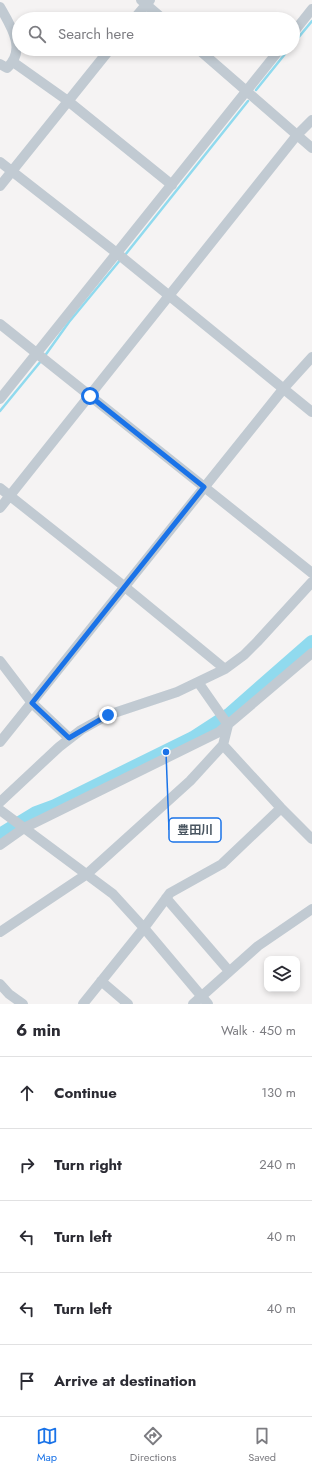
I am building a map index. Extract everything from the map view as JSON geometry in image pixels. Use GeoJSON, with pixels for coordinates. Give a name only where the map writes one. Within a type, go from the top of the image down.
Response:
{"type":"FeatureCollection","features":[{"type":"Feature","properties":{"kind":"street"},"geometry":{"type":"LineString","coordinates":[[139,12],[146,1],[156,12]]}},
{"type":"Feature","properties":{"kind":"street"},"geometry":{"type":"LineString","coordinates":[[0,7],[12,29]]}},
{"type":"Feature","properties":{"kind":"street"},"geometry":{"type":"LineString","coordinates":[[300,24],[312,9]]}},
{"type":"Feature","properties":{"kind":"street"},"geometry":{"type":"LineString","coordinates":[[0,64],[7,68],[14,62],[15,56]]}},
{"type":"Feature","properties":{"kind":"street"},"geometry":{"type":"LineString","coordinates":[[0,186],[104,56]]}},
{"type":"Feature","properties":{"kind":"street"},"geometry":{"type":"LineString","coordinates":[[206,56],[312,148]]}},
{"type":"Feature","properties":{"kind":"street"},"geometry":{"type":"LineString","coordinates":[[0,398],[38,354],[274,56]]}},
{"type":"Feature","properties":{"kind":"street"},"geometry":{"type":"LineString","coordinates":[[14,62],[68,101],[172,185]]}},
{"type":"Feature","properties":{"kind":"street"},"geometry":{"type":"LineString","coordinates":[[0,508],[297,135],[312,120]]}},
{"type":"Feature","properties":{"kind":"street"},"geometry":{"type":"LineString","coordinates":[[0,162],[118,254],[312,412]]}},
{"type":"Feature","properties":{"kind":"street"},"geometry":{"type":"LineString","coordinates":[[0,324],[312,573]]}},
{"type":"Feature","properties":{"kind":"street"},"geometry":{"type":"LineString","coordinates":[[0,742],[284,388],[312,357]]}},
{"type":"Feature","properties":{"kind":"street"},"geometry":{"type":"LineString","coordinates":[[0,488],[125,587],[225,669]]}},
{"type":"Feature","properties":{"kind":"street"},"geometry":{"type":"LineString","coordinates":[[0,802],[69,738],[108,715],[177,692],[225,669],[244,655],[257,642],[312,582]]}},
{"type":"Feature","properties":{"kind":"street"},"geometry":{"type":"LineString","coordinates":[[0,845],[23,828],[201,741],[228,725],[312,653]]}},
{"type":"Feature","properties":{"kind":"street"},"geometry":{"type":"LineString","coordinates":[[0,661],[32,703],[69,738]]}},
{"type":"Feature","properties":{"kind":"street"},"geometry":{"type":"LineString","coordinates":[[198,682],[228,725]]}},
{"type":"Feature","properties":{"kind":"street"},"geometry":{"type":"LineString","coordinates":[[0,932],[87,874],[190,781],[223,745],[228,725]]}},
{"type":"Feature","properties":{"kind":"street"},"geometry":{"type":"LineString","coordinates":[[223,745],[312,839]]}},
{"type":"Feature","properties":{"kind":"street"},"geometry":{"type":"LineString","coordinates":[[83,1004],[170,893],[222,864],[281,808]]}},
{"type":"Feature","properties":{"kind":"street"},"geometry":{"type":"LineString","coordinates":[[0,810],[112,894],[144,928],[208,1004]]}},
{"type":"Feature","properties":{"kind":"street"},"geometry":{"type":"LineString","coordinates":[[166,898],[229,971]]}},
{"type":"Feature","properties":{"kind":"street"},"geometry":{"type":"LineString","coordinates":[[193,1004],[258,946],[312,909]]}},
{"type":"Feature","properties":{"kind":"street"},"geometry":{"type":"LineString","coordinates":[[101,981],[128,1004]]}},
{"type":"Feature","properties":{"kind":"street"},"geometry":{"type":"LineString","coordinates":[[0,984],[9,994],[23,1004]]}},
{"type":"Feature","properties":{"kind":"waterway"},"geometry":{"type":"LineString","coordinates":[[300,36],[312,21]]}},
{"type":"Feature","properties":{"kind":"waterway"},"geometry":{"type":"LineString","coordinates":[[256,90],[283,56]]}},
{"type":"Feature","properties":{"kind":"waterway"},"geometry":{"type":"LineString","coordinates":[[125,255],[248,101]]}},
{"type":"Feature","properties":{"kind":"waterway"},"geometry":{"type":"LineString","coordinates":[[44,357],[69,322],[121,259]]}},
{"type":"Feature","properties":{"kind":"waterway"},"geometry":{"type":"LineString","coordinates":[[0,411],[41,361]]}},
{"type":"Feature","properties":{"kind":"waterway"},"geometry":{"type":"LineString","coordinates":[[0,835],[36,813],[55,806],[193,738],[230,714],[312,642]]}},
{"type":"Feature","properties":{"kind":"place","name":"豊田川"},"geometry":{"type":"Point","coordinates":[166,752]}},
{"type":"Feature","properties":{"kind":"route"},"geometry":{"type":"LineString","coordinates":[[90,396],[204,487],[32,703],[69,738],[108,715]]}}]}
